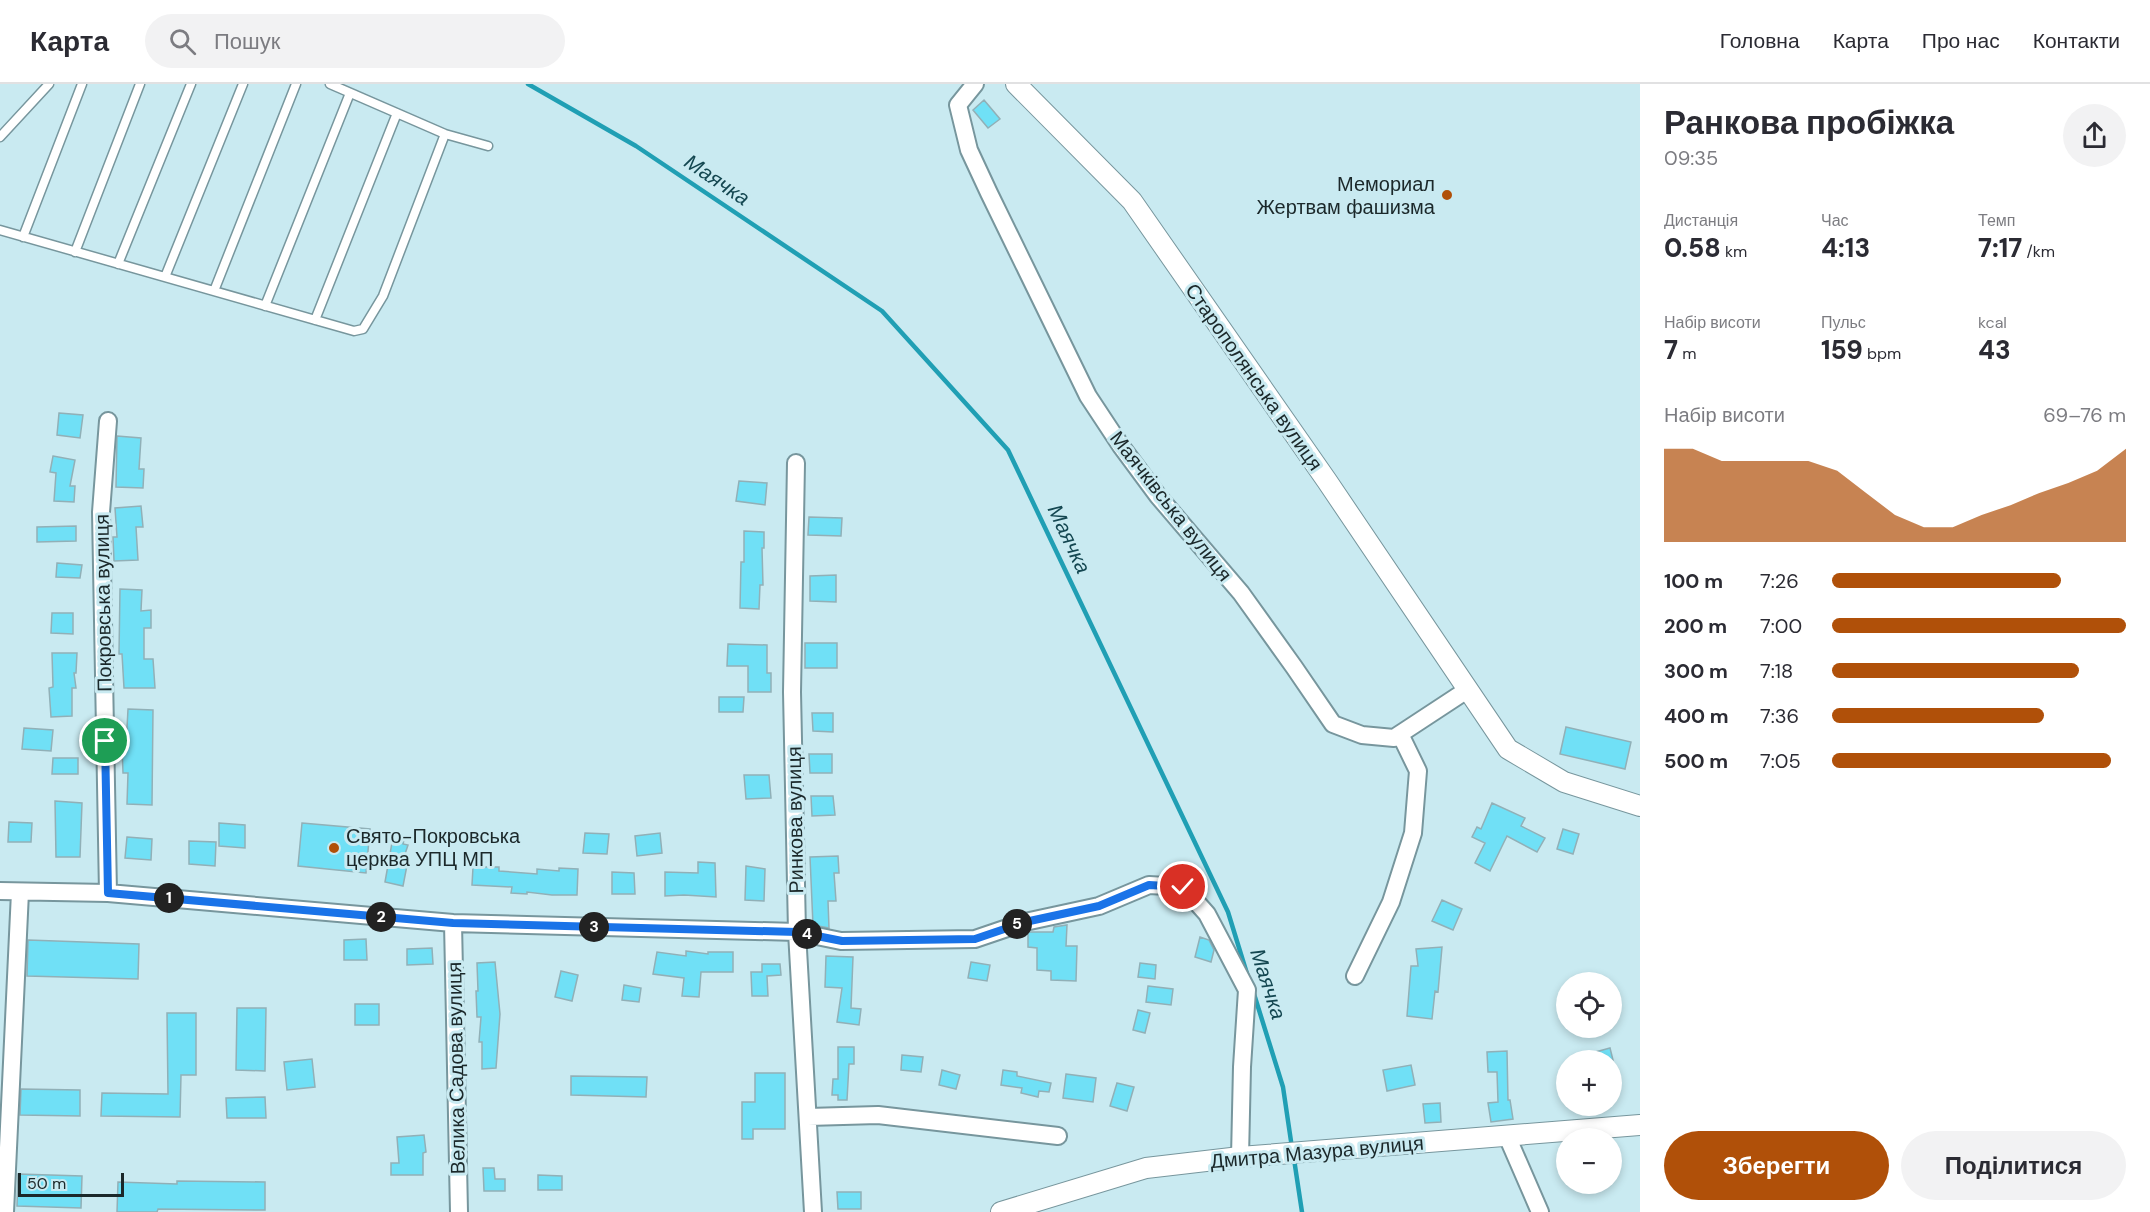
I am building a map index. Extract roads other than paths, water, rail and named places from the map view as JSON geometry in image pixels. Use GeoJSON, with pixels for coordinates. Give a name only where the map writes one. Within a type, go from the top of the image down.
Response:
{"type":"FeatureCollection","features":[{"type":"Feature","properties":{"kind":"street","name":"Маячківська вулиця"},"geometry":{"type":"LineString","coordinates":[[975,84],[958,105],[969,150],[1095,406],[1158,496],[1241,593],[1333,724],[1362,735],[1394,738],[1400,734]]}},
{"type":"Feature","properties":{"kind":"street","name":"Старополянська вулиця"},"geometry":{"type":"LineString","coordinates":[[1016,84],[1132,201],[1327,481],[1508,749],[1564,782],[1640,806]]}},
{"type":"Feature","properties":{"kind":"street","name":"Покровська вулиця"},"geometry":{"type":"LineString","coordinates":[[108,421],[101,512],[108,893]]}},
{"type":"Feature","properties":{"kind":"street","name":"Ринкова вулиця"},"geometry":{"type":"LineString","coordinates":[[796,463],[792,692],[797,932],[813,1212]]}},
{"type":"Feature","properties":{"kind":"street"},"geometry":{"type":"LineString","coordinates":[[1355,976],[1392,902],[1413,833],[1418,771],[1400,734],[1467,690]]}},
{"type":"Feature","properties":{"kind":"street"},"geometry":{"type":"LineString","coordinates":[[0,891],[108,893],[453,923],[797,932],[842,941],[975,939],[1025,922],[1099,906],[1149,885],[1183,887],[1207,914],[1247,990],[1242,1067],[1248,1156]]}},
{"type":"Feature","properties":{"kind":"street"},"geometry":{"type":"LineString","coordinates":[[5,1212],[20,892]]}},
{"type":"Feature","properties":{"kind":"street","name":"Велика Садова вулиця"},"geometry":{"type":"LineString","coordinates":[[453,923],[459,1212]]}},
{"type":"Feature","properties":{"kind":"street"},"geometry":{"type":"LineString","coordinates":[[808,1117],[878,1115],[1058,1136]]}},
{"type":"Feature","properties":{"kind":"street","name":"Дмитра Мазура вулиця"},"geometry":{"type":"LineString","coordinates":[[1001,1212],[1146,1168],[1248,1156],[1640,1125]]}},
{"type":"Feature","properties":{"kind":"street"},"geometry":{"type":"LineString","coordinates":[[1508,1136],[1540,1212]]}},
{"type":"Feature","properties":{"kind":"lane"},"geometry":{"type":"LineString","coordinates":[[0,137],[49,84]]}},
{"type":"Feature","properties":{"kind":"lane"},"geometry":{"type":"LineString","coordinates":[[23,237],[82,84]]}},
{"type":"Feature","properties":{"kind":"lane"},"geometry":{"type":"LineString","coordinates":[[75,252],[140,84]]}},
{"type":"Feature","properties":{"kind":"lane"},"geometry":{"type":"LineString","coordinates":[[118,264],[191,84]]}},
{"type":"Feature","properties":{"kind":"lane"},"geometry":{"type":"LineString","coordinates":[[165,277],[243,84]]}},
{"type":"Feature","properties":{"kind":"lane"},"geometry":{"type":"LineString","coordinates":[[214,291],[296,84]]}},
{"type":"Feature","properties":{"kind":"lane"},"geometry":{"type":"LineString","coordinates":[[330,84],[445,134],[488,147]]}},
{"type":"Feature","properties":{"kind":"lane"},"geometry":{"type":"LineString","coordinates":[[265,306],[350,93]]}},
{"type":"Feature","properties":{"kind":"lane"},"geometry":{"type":"LineString","coordinates":[[315,320],[397,113]]}},
{"type":"Feature","properties":{"kind":"lane"},"geometry":{"type":"LineString","coordinates":[[0,230],[354,331],[363,330],[383,296],[445,134]]}},
{"type":"Feature","properties":{"kind":"waterway","name":"Маячка"},"geometry":{"type":"LineString","coordinates":[[528,84],[636,146],[882,311],[1008,450],[1228,912],[1248,977]]}},
{"type":"Feature","properties":{"kind":"waterway","name":"Маячка"},"geometry":{"type":"LineString","coordinates":[[1254,994],[1283,1087],[1292,1148]]}},
{"type":"Feature","properties":{"kind":"waterway","name":"Маячка"},"geometry":{"type":"LineString","coordinates":[[1294,1159],[1302,1212]]}},
{"type":"Feature","properties":{"kind":"place","name":"Мемориал Жертвам фашизма"},"geometry":{"type":"Point","coordinates":[1447,195]}},
{"type":"Feature","properties":{"kind":"place","name":"Свято-Покровська церква УПЦ МП"},"geometry":{"type":"Point","coordinates":[334,848]}}]}
